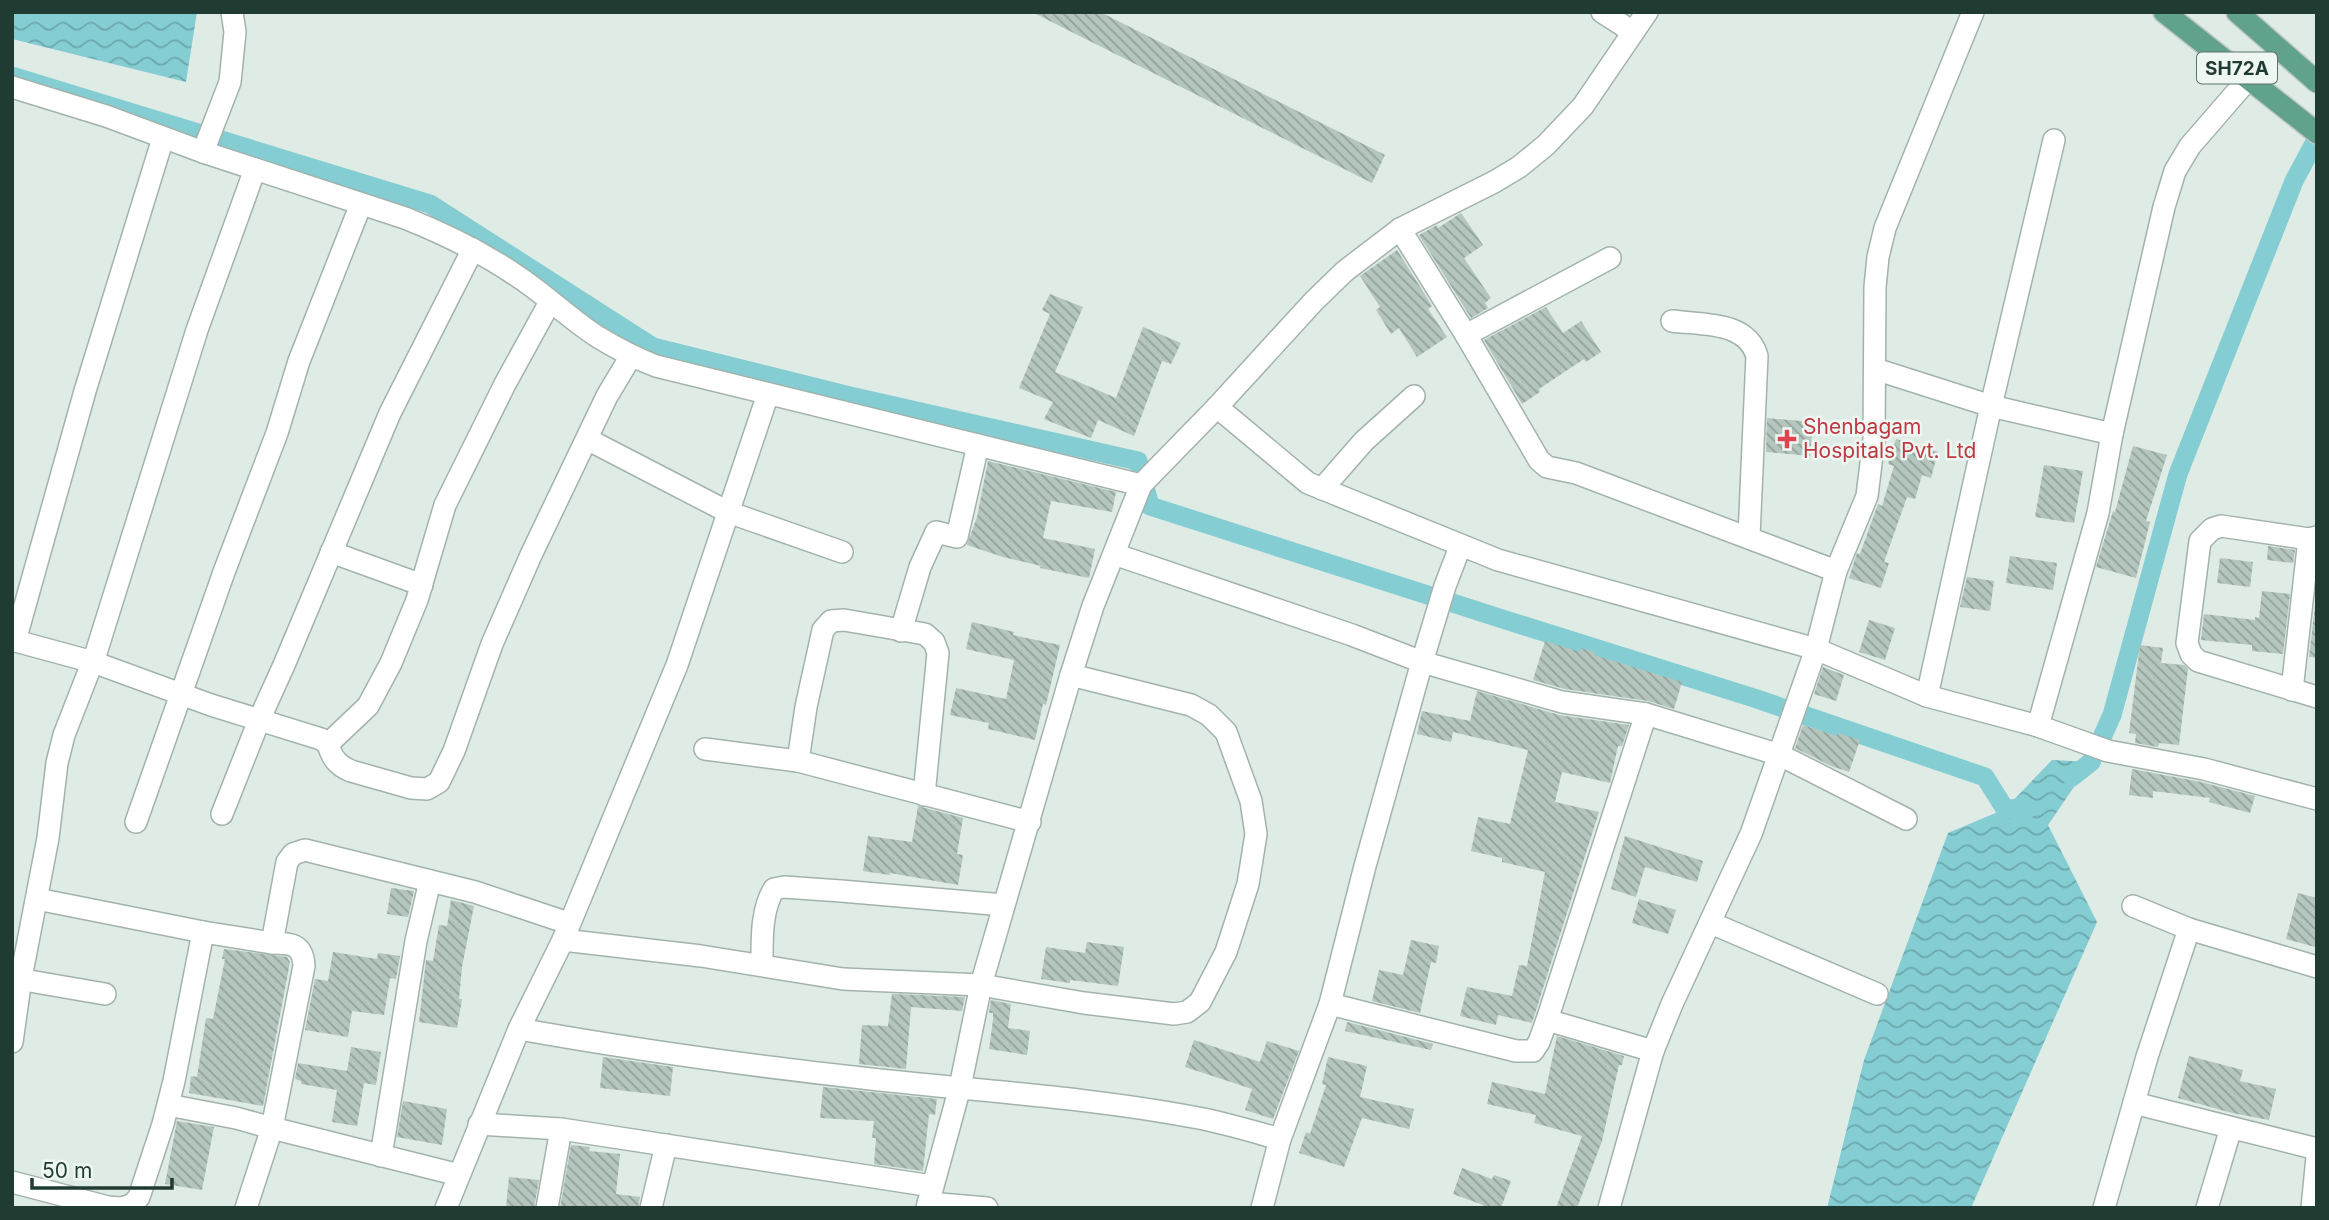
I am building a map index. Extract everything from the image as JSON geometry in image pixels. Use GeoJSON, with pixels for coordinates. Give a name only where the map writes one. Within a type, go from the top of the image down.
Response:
{"type":"FeatureCollection","features":[{"type":"Feature","properties":{"kind":"main road","name":"SH72A"},"geometry":{"type":"LineString","coordinates":[[2164,12],[2313,130]]}},
{"type":"Feature","properties":{"kind":"main road","name":"SH72A"},"geometry":{"type":"LineString","coordinates":[[2236,12],[2316,80]]}},
{"type":"Feature","properties":{"kind":"street"},"geometry":{"type":"LineString","coordinates":[[208,139],[230,82],[234,32],[232,12]]}},
{"type":"Feature","properties":{"kind":"street"},"geometry":{"type":"LineString","coordinates":[[1602,12],[1633,32]]}},
{"type":"Feature","properties":{"kind":"street"},"geometry":{"type":"LineString","coordinates":[[929,1199],[960,1087],[981,985],[1071,675],[1093,606],[1144,481],[1345,271],[1400,229],[1494,182],[1519,167],[1546,145],[1583,106],[1647,12]]}},
{"type":"Feature","properties":{"kind":"street"},"geometry":{"type":"LineString","coordinates":[[1609,1208],[1653,1051],[1751,834],[1816,649],[1836,571],[1867,496],[1874,439],[1875,287],[1878,257],[1885,228],[1973,12]]}},
{"type":"Feature","properties":{"kind":"street"},"geometry":{"type":"LineString","coordinates":[[2038,726],[2098,513],[2112,434],[2164,207],[2175,171],[2190,146],[2249,78]]}},
{"type":"Feature","properties":{"kind":"street"},"geometry":{"type":"LineString","coordinates":[[12,88],[106,116],[163,138],[208,139],[255,169],[405,218],[473,249],[520,278],[596,336],[631,356],[683,374],[978,445],[1144,481]]}},
{"type":"Feature","properties":{"kind":"street"},"geometry":{"type":"LineString","coordinates":[[163,138],[85,391],[13,640],[93,662],[182,694],[321,738],[328,744],[331,757],[342,767],[411,788],[427,789],[439,782],[454,751],[492,644],[607,396],[631,356]]}},
{"type":"Feature","properties":{"kind":"street"},"geometry":{"type":"LineString","coordinates":[[1927,696],[2054,139]]}},
{"type":"Feature","properties":{"kind":"street"},"geometry":{"type":"LineString","coordinates":[[12,1042],[16,978],[37,899],[57,763],[64,735],[93,662],[197,330],[255,169]]}},
{"type":"Feature","properties":{"kind":"street"},"geometry":{"type":"LineString","coordinates":[[136,822],[224,572],[277,433],[299,361],[361,204]]}},
{"type":"Feature","properties":{"kind":"street"},"geometry":{"type":"LineString","coordinates":[[1400,229],[1539,460],[1548,467],[1576,472],[1836,571]]}},
{"type":"Feature","properties":{"kind":"street"},"geometry":{"type":"LineString","coordinates":[[222,814],[390,413],[473,249]]}},
{"type":"Feature","properties":{"kind":"street"},"geometry":{"type":"LineString","coordinates":[[1466,335],[1610,258]]}},
{"type":"Feature","properties":{"kind":"street"},"geometry":{"type":"LineString","coordinates":[[328,744],[368,706],[391,663],[422,585],[445,505],[505,384],[550,302]]}},
{"type":"Feature","properties":{"kind":"street"},"geometry":{"type":"LineString","coordinates":[[1672,321],[1728,328],[1743,334],[1754,345],[1757,356],[1749,536]]}},
{"type":"Feature","properties":{"kind":"street"},"geometry":{"type":"LineString","coordinates":[[1875,369],[1991,406],[2112,434]]}},
{"type":"Feature","properties":{"kind":"street"},"geometry":{"type":"LineString","coordinates":[[446,1208],[519,1029],[572,918],[677,665],[768,394]]}},
{"type":"Feature","properties":{"kind":"street"},"geometry":{"type":"LineString","coordinates":[[1322,489],[1364,441],[1414,396]]}},
{"type":"Feature","properties":{"kind":"street"},"geometry":{"type":"LineString","coordinates":[[1217,407],[1290,470],[1322,489],[1460,547],[1532,570],[1816,649],[1927,696],[2038,726],[2108,751],[2204,769],[2317,799]]}},
{"type":"Feature","properties":{"kind":"street"},"geometry":{"type":"LineString","coordinates":[[587,439],[728,512],[842,552]]}},
{"type":"Feature","properties":{"kind":"street"},"geometry":{"type":"LineString","coordinates":[[901,631],[920,567],[936,532],[957,537],[978,445]]}},
{"type":"Feature","properties":{"kind":"street"},"geometry":{"type":"LineString","coordinates":[[2292,690],[2313,538],[2221,526],[2212,528],[2200,541],[2187,643],[2190,654],[2198,661],[2292,690],[2317,697]]}},
{"type":"Feature","properties":{"kind":"street"},"geometry":{"type":"LineString","coordinates":[[1262,1208],[1280,1139],[1330,1004],[1422,662],[1460,547]]}},
{"type":"Feature","properties":{"kind":"street"},"geometry":{"type":"LineString","coordinates":[[331,552],[422,585]]}},
{"type":"Feature","properties":{"kind":"street"},"geometry":{"type":"LineString","coordinates":[[1114,554],[1352,635],[1422,662],[1562,702],[1646,714],[1780,755],[1906,819]]}},
{"type":"Feature","properties":{"kind":"street"},"geometry":{"type":"LineString","coordinates":[[798,761],[806,707],[823,630],[831,621],[844,620],[925,634],[934,642],[938,653],[924,794]]}},
{"type":"Feature","properties":{"kind":"street"},"geometry":{"type":"LineString","coordinates":[[272,943],[287,862],[297,851],[306,850],[475,892],[566,931],[843,979],[981,985],[1084,1003],[1174,1014],[1186,1012],[1200,1002],[1226,952],[1248,884],[1256,834],[1251,801],[1226,732],[1209,715],[1191,705],[1071,675]]}},
{"type":"Feature","properties":{"kind":"street"},"geometry":{"type":"LineString","coordinates":[[1330,1004],[1516,1051],[1533,1051],[1547,1020],[1646,714]]}},
{"type":"Feature","properties":{"kind":"street"},"geometry":{"type":"LineString","coordinates":[[705,749],[798,761],[1030,822]]}},
{"type":"Feature","properties":{"kind":"street"},"geometry":{"type":"LineString","coordinates":[[381,1156],[416,941],[430,881]]}},
{"type":"Feature","properties":{"kind":"street"},"geometry":{"type":"LineString","coordinates":[[762,965],[762,940],[768,900],[774,889],[783,887],[841,891],[1004,905]]}},
{"type":"Feature","properties":{"kind":"street"},"geometry":{"type":"LineString","coordinates":[[37,899],[203,932],[272,943],[289,943],[303,954],[304,966],[272,1128],[246,1208]]}},
{"type":"Feature","properties":{"kind":"street"},"geometry":{"type":"LineString","coordinates":[[2133,906],[2189,929],[2317,967]]}},
{"type":"Feature","properties":{"kind":"street"},"geometry":{"type":"LineString","coordinates":[[1711,923],[1877,994]]}},
{"type":"Feature","properties":{"kind":"street"},"geometry":{"type":"LineString","coordinates":[[2105,1208],[2147,1057],[2189,929]]}},
{"type":"Feature","properties":{"kind":"street"},"geometry":{"type":"LineString","coordinates":[[12,1182],[107,1207],[121,1208],[133,1204],[139,1197],[167,1105],[203,932]]}},
{"type":"Feature","properties":{"kind":"street"},"geometry":{"type":"LineString","coordinates":[[16,978],[105,994]]}},
{"type":"Feature","properties":{"kind":"street"},"geometry":{"type":"LineString","coordinates":[[1547,1020],[1653,1051]]}},
{"type":"Feature","properties":{"kind":"street"},"geometry":{"type":"LineString","coordinates":[[519,1029],[721,1062],[871,1080],[960,1087],[1194,1117],[1280,1139]]}},
{"type":"Feature","properties":{"kind":"street"},"geometry":{"type":"LineString","coordinates":[[2134,1103],[2317,1149]]}},
{"type":"Feature","properties":{"kind":"street"},"geometry":{"type":"LineString","coordinates":[[167,1105],[236,1118],[460,1175]]}},
{"type":"Feature","properties":{"kind":"street"},"geometry":{"type":"LineString","coordinates":[[480,1124],[561,1129],[666,1145],[929,1199],[987,1208]]}},
{"type":"Feature","properties":{"kind":"street"},"geometry":{"type":"LineString","coordinates":[[2207,1208],[2231,1128]]}},
{"type":"Feature","properties":{"kind":"street"},"geometry":{"type":"LineString","coordinates":[[547,1208],[561,1129]]}},
{"type":"Feature","properties":{"kind":"street"},"geometry":{"type":"LineString","coordinates":[[651,1208],[666,1145]]}},
{"type":"Feature","properties":{"kind":"street"},"geometry":{"type":"LineString","coordinates":[[2312,1208],[2317,1157]]}},
{"type":"Feature","properties":{"kind":"water"},"geometry":{"type":"Polygon","coordinates":[[[12,12],[197,12],[186,82],[12,39],[12,12]]]}},
{"type":"Feature","properties":{"kind":"water"},"geometry":{"type":"Polygon","coordinates":[[[2052,760],[2091,762],[2048,825],[2097,922],[1971,1208],[1827,1208],[1864,1060],[1948,833],[2005,809],[2052,760]]]}},
{"type":"Feature","properties":{"kind":"building"},"geometry":{"type":"Polygon","coordinates":[[[1032,12],[1100,12],[1385,155],[1372,183],[1032,12]]]}},
{"type":"Feature","properties":{"kind":"building"},"geometry":{"type":"Polygon","coordinates":[[[1461,213],[1483,245],[1464,258],[1491,298],[1485,303],[1488,308],[1471,318],[1419,235],[1437,225],[1438,228],[1461,213]]]}},
{"type":"Feature","properties":{"kind":"building"},"geometry":{"type":"Polygon","coordinates":[[[1397,250],[1432,306],[1428,309],[1447,337],[1417,357],[1399,328],[1391,334],[1376,310],[1380,307],[1360,276],[1397,250]]]}},
{"type":"Feature","properties":{"kind":"building"},"geometry":{"type":"Polygon","coordinates":[[[1050,294],[1083,307],[1055,372],[1116,398],[1143,327],[1181,343],[1171,364],[1162,361],[1134,436],[1098,420],[1091,438],[1044,419],[1053,402],[1019,388],[1050,314],[1042,310],[1050,294]]]}},
{"type":"Feature","properties":{"kind":"building"},"geometry":{"type":"Polygon","coordinates":[[[1546,307],[1563,333],[1581,321],[1601,352],[1586,362],[1584,359],[1539,389],[1540,392],[1522,404],[1484,340],[1546,307]]]}},
{"type":"Feature","properties":{"kind":"building"},"geometry":{"type":"Polygon","coordinates":[[[1767,418],[1813,422],[1810,456],[1766,452],[1767,418]]]}},
{"type":"Feature","properties":{"kind":"building"},"geometry":{"type":"Polygon","coordinates":[[[1896,439],[1938,452],[1931,478],[1922,475],[1915,499],[1907,497],[1884,562],[1889,563],[1881,588],[1849,578],[1878,504],[1882,506],[1894,466],[1888,464],[1896,439]]]}},
{"type":"Feature","properties":{"kind":"building"},"geometry":{"type":"Polygon","coordinates":[[[2133,446],[2167,455],[2146,521],[2150,522],[2136,578],[2096,567],[2133,446]]]}},
{"type":"Feature","properties":{"kind":"building"},"geometry":{"type":"Polygon","coordinates":[[[988,461],[1116,492],[1112,512],[1051,501],[1043,538],[1095,549],[1089,578],[1040,568],[1041,566],[967,545],[977,517],[988,461]]]}},
{"type":"Feature","properties":{"kind":"building"},"geometry":{"type":"Polygon","coordinates":[[[2044,465],[2083,471],[2074,523],[2035,517],[2044,465]]]}},
{"type":"Feature","properties":{"kind":"building"},"geometry":{"type":"Polygon","coordinates":[[[2268,546],[2295,550],[2293,563],[2267,560],[2268,546]]]}},
{"type":"Feature","properties":{"kind":"building"},"geometry":{"type":"Polygon","coordinates":[[[2010,556],[2057,563],[2053,590],[2006,583],[2010,556]]]}},
{"type":"Feature","properties":{"kind":"building"},"geometry":{"type":"Polygon","coordinates":[[[2220,558],[2253,562],[2250,587],[2217,583],[2220,558]]]}},
{"type":"Feature","properties":{"kind":"building"},"geometry":{"type":"Polygon","coordinates":[[[1967,577],[1994,581],[1990,611],[1960,607],[1967,577]]]}},
{"type":"Feature","properties":{"kind":"building"},"geometry":{"type":"Polygon","coordinates":[[[2262,591],[2290,594],[2283,654],[2252,651],[2252,645],[2201,640],[2204,614],[2255,620],[2255,617],[2259,618],[2262,591]]]}},
{"type":"Feature","properties":{"kind":"building"},"geometry":{"type":"Polygon","coordinates":[[[2317,598],[2317,658],[2309,657],[2317,598]]]}},
{"type":"Feature","properties":{"kind":"building"},"geometry":{"type":"Polygon","coordinates":[[[1869,620],[1895,628],[1885,660],[1859,652],[1869,620]]]}},
{"type":"Feature","properties":{"kind":"building"},"geometry":{"type":"Polygon","coordinates":[[[972,622],[1014,632],[1013,635],[1060,645],[1035,740],[988,729],[989,723],[950,715],[956,688],[1006,699],[1014,660],[966,649],[972,622]]]}},
{"type":"Feature","properties":{"kind":"building"},"geometry":{"type":"Polygon","coordinates":[[[1545,641],[1580,652],[1581,648],[1595,652],[1594,655],[1682,682],[1674,709],[1648,701],[1565,689],[1533,680],[1545,641]]]}},
{"type":"Feature","properties":{"kind":"building"},"geometry":{"type":"Polygon","coordinates":[[[2140,645],[2163,648],[2161,663],[2184,665],[2188,669],[2179,745],[2159,743],[2158,747],[2135,743],[2136,734],[2129,733],[2140,645]]]}},
{"type":"Feature","properties":{"kind":"building"},"geometry":{"type":"Polygon","coordinates":[[[1823,667],[1844,675],[1836,701],[1814,694],[1823,667]]]}},
{"type":"Feature","properties":{"kind":"building"},"geometry":{"type":"Polygon","coordinates":[[[1477,691],[1559,715],[1629,725],[1622,746],[1618,746],[1610,783],[1562,772],[1555,802],[1599,812],[1532,1023],[1498,1015],[1496,1025],[1460,1016],[1467,987],[1512,996],[1519,965],[1527,966],[1545,872],[1502,862],[1502,858],[1471,851],[1478,817],[1510,824],[1528,750],[1453,732],[1451,742],[1417,734],[1422,711],[1470,721],[1477,691]]]}},
{"type":"Feature","properties":{"kind":"building"},"geometry":{"type":"Polygon","coordinates":[[[1803,725],[1860,740],[1849,772],[1795,748],[1803,725]]]}},
{"type":"Feature","properties":{"kind":"building"},"geometry":{"type":"Polygon","coordinates":[[[2132,769],[2255,796],[2250,813],[2209,802],[2210,798],[2153,791],[2153,798],[2129,795],[2132,769]]]}},
{"type":"Feature","properties":{"kind":"building"},"geometry":{"type":"Polygon","coordinates":[[[918,806],[963,818],[957,854],[963,855],[958,885],[863,871],[868,836],[912,842],[918,806]]]}},
{"type":"Feature","properties":{"kind":"building"},"geometry":{"type":"Polygon","coordinates":[[[1625,836],[1703,861],[1697,882],[1645,867],[1636,897],[1611,889],[1625,836]]]}},
{"type":"Feature","properties":{"kind":"building"},"geometry":{"type":"Polygon","coordinates":[[[391,888],[414,891],[408,917],[387,914],[391,888]]]}},
{"type":"Feature","properties":{"kind":"building"},"geometry":{"type":"Polygon","coordinates":[[[2298,893],[2317,898],[2315,947],[2286,939],[2298,893]]]}},
{"type":"Feature","properties":{"kind":"building"},"geometry":{"type":"Polygon","coordinates":[[[1639,899],[1676,910],[1668,934],[1632,923],[1639,899]]]}},
{"type":"Feature","properties":{"kind":"building"},"geometry":{"type":"Polygon","coordinates":[[[451,900],[474,906],[462,967],[459,999],[462,999],[457,1028],[419,1022],[426,960],[433,961],[439,925],[447,926],[451,900]]]}},
{"type":"Feature","properties":{"kind":"building"},"geometry":{"type":"Polygon","coordinates":[[[1411,940],[1439,946],[1436,963],[1431,962],[1420,1013],[1372,1001],[1379,970],[1403,975],[1411,940]]]}},
{"type":"Feature","properties":{"kind":"building"},"geometry":{"type":"Polygon","coordinates":[[[1087,942],[1124,947],[1118,986],[1041,979],[1046,947],[1085,953],[1087,942]]]}},
{"type":"Feature","properties":{"kind":"building"},"geometry":{"type":"Polygon","coordinates":[[[224,949],[287,957],[290,962],[263,1106],[189,1093],[191,1076],[197,1077],[206,1018],[213,1019],[225,959],[222,959],[224,949]]]}},
{"type":"Feature","properties":{"kind":"building"},"geometry":{"type":"Polygon","coordinates":[[[333,952],[377,959],[378,953],[400,956],[396,979],[390,978],[384,1015],[352,1011],[348,1037],[305,1030],[315,979],[328,981],[333,952]]]}},
{"type":"Feature","properties":{"kind":"building"},"geometry":{"type":"Polygon","coordinates":[[[892,994],[965,997],[962,1011],[911,1007],[906,1069],[859,1064],[862,1025],[888,1026],[892,994]]]}},
{"type":"Feature","properties":{"kind":"building"},"geometry":{"type":"Polygon","coordinates":[[[991,1000],[1011,1004],[1008,1028],[1030,1031],[1027,1055],[989,1049],[993,1020],[993,1013],[989,1013],[991,1000]]]}},
{"type":"Feature","properties":{"kind":"building"},"geometry":{"type":"Polygon","coordinates":[[[1347,1022],[1433,1044],[1431,1050],[1345,1031],[1347,1022]]]}},
{"type":"Feature","properties":{"kind":"building"},"geometry":{"type":"Polygon","coordinates":[[[1557,1036],[1624,1056],[1622,1065],[1619,1065],[1602,1141],[1577,1208],[1556,1208],[1582,1136],[1534,1123],[1536,1115],[1487,1104],[1492,1082],[1545,1094],[1557,1036]]]}},
{"type":"Feature","properties":{"kind":"building"},"geometry":{"type":"Polygon","coordinates":[[[1194,1040],[1260,1062],[1267,1041],[1299,1051],[1273,1119],[1245,1110],[1252,1089],[1185,1067],[1194,1040]]]}},
{"type":"Feature","properties":{"kind":"building"},"geometry":{"type":"Polygon","coordinates":[[[351,1047],[381,1052],[376,1085],[364,1083],[357,1126],[332,1122],[337,1090],[301,1084],[301,1081],[295,1079],[298,1063],[347,1071],[351,1047]]]}},
{"type":"Feature","properties":{"kind":"building"},"geometry":{"type":"Polygon","coordinates":[[[2189,1056],[2243,1070],[2240,1081],[2276,1089],[2269,1120],[2178,1098],[2189,1056]]]}},
{"type":"Feature","properties":{"kind":"building"},"geometry":{"type":"Polygon","coordinates":[[[603,1057],[673,1067],[670,1096],[600,1088],[603,1057]]]}},
{"type":"Feature","properties":{"kind":"building"},"geometry":{"type":"Polygon","coordinates":[[[1328,1057],[1367,1066],[1360,1097],[1414,1109],[1409,1129],[1362,1118],[1344,1167],[1299,1153],[1306,1132],[1310,1134],[1326,1085],[1322,1084],[1328,1057]]]}},
{"type":"Feature","properties":{"kind":"building"},"geometry":{"type":"Polygon","coordinates":[[[823,1087],[937,1099],[935,1115],[929,1114],[923,1171],[874,1164],[874,1121],[820,1118],[823,1087]]]}},
{"type":"Feature","properties":{"kind":"building"},"geometry":{"type":"Polygon","coordinates":[[[403,1101],[447,1109],[442,1145],[397,1137],[403,1101]]]}},
{"type":"Feature","properties":{"kind":"building"},"geometry":{"type":"Polygon","coordinates":[[[177,1121],[214,1127],[202,1190],[165,1184],[177,1121]]]}},
{"type":"Feature","properties":{"kind":"building"},"geometry":{"type":"Polygon","coordinates":[[[571,1145],[590,1147],[589,1151],[620,1154],[616,1194],[640,1197],[638,1208],[560,1208],[571,1145]]]}},
{"type":"Feature","properties":{"kind":"building"},"geometry":{"type":"Polygon","coordinates":[[[1462,1168],[1492,1179],[1494,1175],[1511,1181],[1501,1208],[1482,1208],[1483,1205],[1453,1194],[1462,1168]]]}},
{"type":"Feature","properties":{"kind":"building"},"geometry":{"type":"Polygon","coordinates":[[[509,1177],[539,1180],[534,1208],[506,1208],[509,1177]]]}},
{"type":"Feature","properties":{"kind":"waterway"},"geometry":{"type":"LineString","coordinates":[[12,76],[430,204],[653,347],[850,396],[1138,461],[1150,506],[1754,698],[1985,777],[2005,809],[2029,808]]}},
{"type":"Feature","properties":{"kind":"waterway"},"geometry":{"type":"LineString","coordinates":[[2072,777],[2091,762],[2112,715],[2178,474],[2294,181],[2317,138]]}},
{"type":"Feature","properties":{"kind":"place","name":"Shenbagam Hospitals Pvt. Ltd"},"geometry":{"type":"Point","coordinates":[1787,439]}}]}
